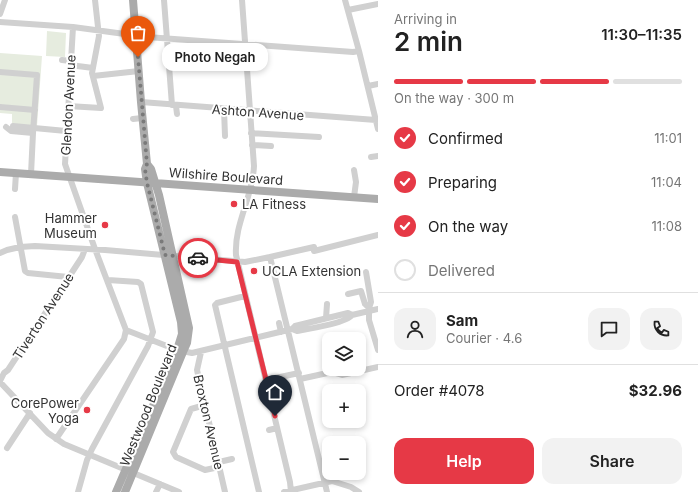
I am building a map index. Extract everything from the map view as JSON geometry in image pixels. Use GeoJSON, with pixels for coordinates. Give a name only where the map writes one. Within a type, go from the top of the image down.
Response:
{"type":"FeatureCollection","features":[{"type":"Feature","properties":{"kind":"main road","name":"Westwood Boulevard"},"geometry":{"type":"LineString","coordinates":[[116,492],[129,471],[180,351],[182,334],[169,256],[151,183],[145,169],[147,164],[133,0]]}},
{"type":"Feature","properties":{"kind":"main road","name":"Wilshire Boulevard"},"geometry":{"type":"LineString","coordinates":[[0,172],[378,199]]}},
{"type":"Feature","properties":{"kind":"main road","name":"Westwood Boulevard"},"geometry":{"type":"LineString","coordinates":[[125,492],[129,471]]}},
{"type":"Feature","properties":{"kind":"street"},"geometry":{"type":"LineString","coordinates":[[0,14],[5,0]]}},
{"type":"Feature","properties":{"kind":"street"},"geometry":{"type":"LineString","coordinates":[[68,106],[101,108],[93,76],[99,36],[95,0]]}},
{"type":"Feature","properties":{"kind":"street"},"geometry":{"type":"LineString","coordinates":[[164,0],[176,114]]}},
{"type":"Feature","properties":{"kind":"street"},"geometry":{"type":"LineString","coordinates":[[242,0],[254,171],[237,237],[237,262],[278,428],[291,491]]}},
{"type":"Feature","properties":{"kind":"street"},"geometry":{"type":"LineString","coordinates":[[345,0],[360,51],[378,128]]}},
{"type":"Feature","properties":{"kind":"street"},"geometry":{"type":"LineString","coordinates":[[348,10],[378,4]]}},
{"type":"Feature","properties":{"kind":"street"},"geometry":{"type":"LineString","coordinates":[[0,22],[73,27],[167,39],[353,52],[360,51]]}},
{"type":"Feature","properties":{"kind":"street","name":"Glendon Avenue"},"geometry":{"type":"LineString","coordinates":[[73,27],[65,164],[126,330]]}},
{"type":"Feature","properties":{"kind":"street"},"geometry":{"type":"LineString","coordinates":[[62,60],[93,68]]}},
{"type":"Feature","properties":{"kind":"street"},"geometry":{"type":"LineString","coordinates":[[93,76],[139,71]]}},
{"type":"Feature","properties":{"kind":"street"},"geometry":{"type":"LineString","coordinates":[[0,72],[37,75],[31,174]]}},
{"type":"Feature","properties":{"kind":"street"},"geometry":{"type":"LineString","coordinates":[[368,86],[378,84]]}},
{"type":"Feature","properties":{"kind":"street"},"geometry":{"type":"LineString","coordinates":[[62,97],[68,97]]}},
{"type":"Feature","properties":{"kind":"street","name":"Ashton Avenue"},"geometry":{"type":"LineString","coordinates":[[141,102],[174,106],[376,120]]}},
{"type":"Feature","properties":{"kind":"street"},"geometry":{"type":"LineString","coordinates":[[0,107],[35,110]]}},
{"type":"Feature","properties":{"kind":"street"},"geometry":{"type":"LineString","coordinates":[[224,109],[224,136]]}},
{"type":"Feature","properties":{"kind":"street"},"geometry":{"type":"LineString","coordinates":[[60,118],[67,119]]}},
{"type":"Feature","properties":{"kind":"street"},"geometry":{"type":"LineString","coordinates":[[133,119],[142,118]]}},
{"type":"Feature","properties":{"kind":"street"},"geometry":{"type":"LineString","coordinates":[[10,127],[11,131],[68,128]]}},
{"type":"Feature","properties":{"kind":"street"},"geometry":{"type":"LineString","coordinates":[[251,133],[319,137]]}},
{"type":"Feature","properties":{"kind":"street"},"geometry":{"type":"LineString","coordinates":[[252,145],[271,146]]}},
{"type":"Feature","properties":{"kind":"street"},"geometry":{"type":"LineString","coordinates":[[354,170],[356,182],[354,198]]}},
{"type":"Feature","properties":{"kind":"street"},"geometry":{"type":"LineString","coordinates":[[15,189],[16,173]]}},
{"type":"Feature","properties":{"kind":"street"},"geometry":{"type":"LineString","coordinates":[[15,217],[25,271],[28,274],[68,278]]}},
{"type":"Feature","properties":{"kind":"street"},"geometry":{"type":"LineString","coordinates":[[0,253],[20,247],[46,246],[246,262],[378,235]]}},
{"type":"Feature","properties":{"kind":"street","name":"Tiverton Avenue"},"geometry":{"type":"LineString","coordinates":[[0,381],[82,257],[85,249]]}},
{"type":"Feature","properties":{"kind":"street"},"geometry":{"type":"LineString","coordinates":[[270,257],[290,330],[327,492]]}},
{"type":"Feature","properties":{"kind":"street"},"geometry":{"type":"LineString","coordinates":[[366,272],[371,302],[369,309],[370,320],[377,349]]}},
{"type":"Feature","properties":{"kind":"street"},"geometry":{"type":"LineString","coordinates":[[78,492],[89,455],[154,332],[141,284],[138,282],[108,280]]}},
{"type":"Feature","properties":{"kind":"street"},"geometry":{"type":"LineString","coordinates":[[348,294],[361,291],[369,309]]}},
{"type":"Feature","properties":{"kind":"street"},"geometry":{"type":"LineString","coordinates":[[245,296],[217,303],[215,305],[259,492]]}},
{"type":"Feature","properties":{"kind":"street"},"geometry":{"type":"LineString","coordinates":[[326,304],[326,318]]}},
{"type":"Feature","properties":{"kind":"street"},"geometry":{"type":"LineString","coordinates":[[290,330],[297,332],[349,319],[352,315],[369,309],[378,309]]}},
{"type":"Feature","properties":{"kind":"street"},"geometry":{"type":"LineString","coordinates":[[56,439],[124,339],[126,330],[180,351],[192,354],[256,337],[290,330],[295,326],[326,318],[348,313],[352,315]]}},
{"type":"Feature","properties":{"kind":"street"},"geometry":{"type":"LineString","coordinates":[[279,323],[281,332]]}},
{"type":"Feature","properties":{"kind":"street"},"geometry":{"type":"LineString","coordinates":[[330,324],[332,331]]}},
{"type":"Feature","properties":{"kind":"street","name":"Broxton Avenue"},"geometry":{"type":"LineString","coordinates":[[201,352],[197,370],[225,492]]}},
{"type":"Feature","properties":{"kind":"street"},"geometry":{"type":"LineString","coordinates":[[266,380],[332,372],[350,374],[378,367]]}},
{"type":"Feature","properties":{"kind":"street"},"geometry":{"type":"LineString","coordinates":[[0,381],[48,433],[56,439],[89,455],[179,492]]}},
{"type":"Feature","properties":{"kind":"street"},"geometry":{"type":"LineString","coordinates":[[205,405],[191,408],[173,452],[176,458],[205,470],[232,459]]}},
{"type":"Feature","properties":{"kind":"street"},"geometry":{"type":"LineString","coordinates":[[8,448],[30,414]]}},
{"type":"Feature","properties":{"kind":"street"},"geometry":{"type":"LineString","coordinates":[[269,430],[278,428]]}},
{"type":"Feature","properties":{"kind":"street"},"geometry":{"type":"LineString","coordinates":[[284,492],[335,481],[351,487],[359,492]]}},
{"type":"Feature","properties":{"kind":"street"},"geometry":{"type":"LineString","coordinates":[[156,492],[160,484]]}},
{"type":"Feature","properties":{"kind":"street"},"geometry":{"type":"LineString","coordinates":[[344,485],[350,492]]}},
{"type":"Feature","properties":{"kind":"shaded area"},"geometry":{"type":"Polygon","coordinates":[[[47,31],[66,33],[65,57],[46,56],[47,31]]]}},
{"type":"Feature","properties":{"kind":"shaded area"},"geometry":{"type":"Polygon","coordinates":[[[0,53],[42,56],[37,126],[12,124],[12,114],[0,113],[0,53]]]}},
{"type":"Feature","properties":{"kind":"way so far"},"geometry":{"type":"LineString","coordinates":[[138,57],[147,164],[145,169],[147,183],[165,255],[198,258]]}},
{"type":"Feature","properties":{"kind":"place","name":"Photo Negah"},"geometry":{"type":"Point","coordinates":[138,57]}},
{"type":"Feature","properties":{"kind":"place","name":"LA Fitness"},"geometry":{"type":"Point","coordinates":[234,204]}},
{"type":"Feature","properties":{"kind":"place","name":"Hammer Museum"},"geometry":{"type":"Point","coordinates":[105,225]}},
{"type":"Feature","properties":{"kind":"place","name":"UCLA Extension"},"geometry":{"type":"Point","coordinates":[254,271]}},
{"type":"Feature","properties":{"kind":"place","name":"CorePower Yoga"},"geometry":{"type":"Point","coordinates":[87,410]}},
{"type":"Feature","properties":{"kind":"route"},"geometry":{"type":"LineString","coordinates":[[198,258],[237,262],[275,416]]}}]}
